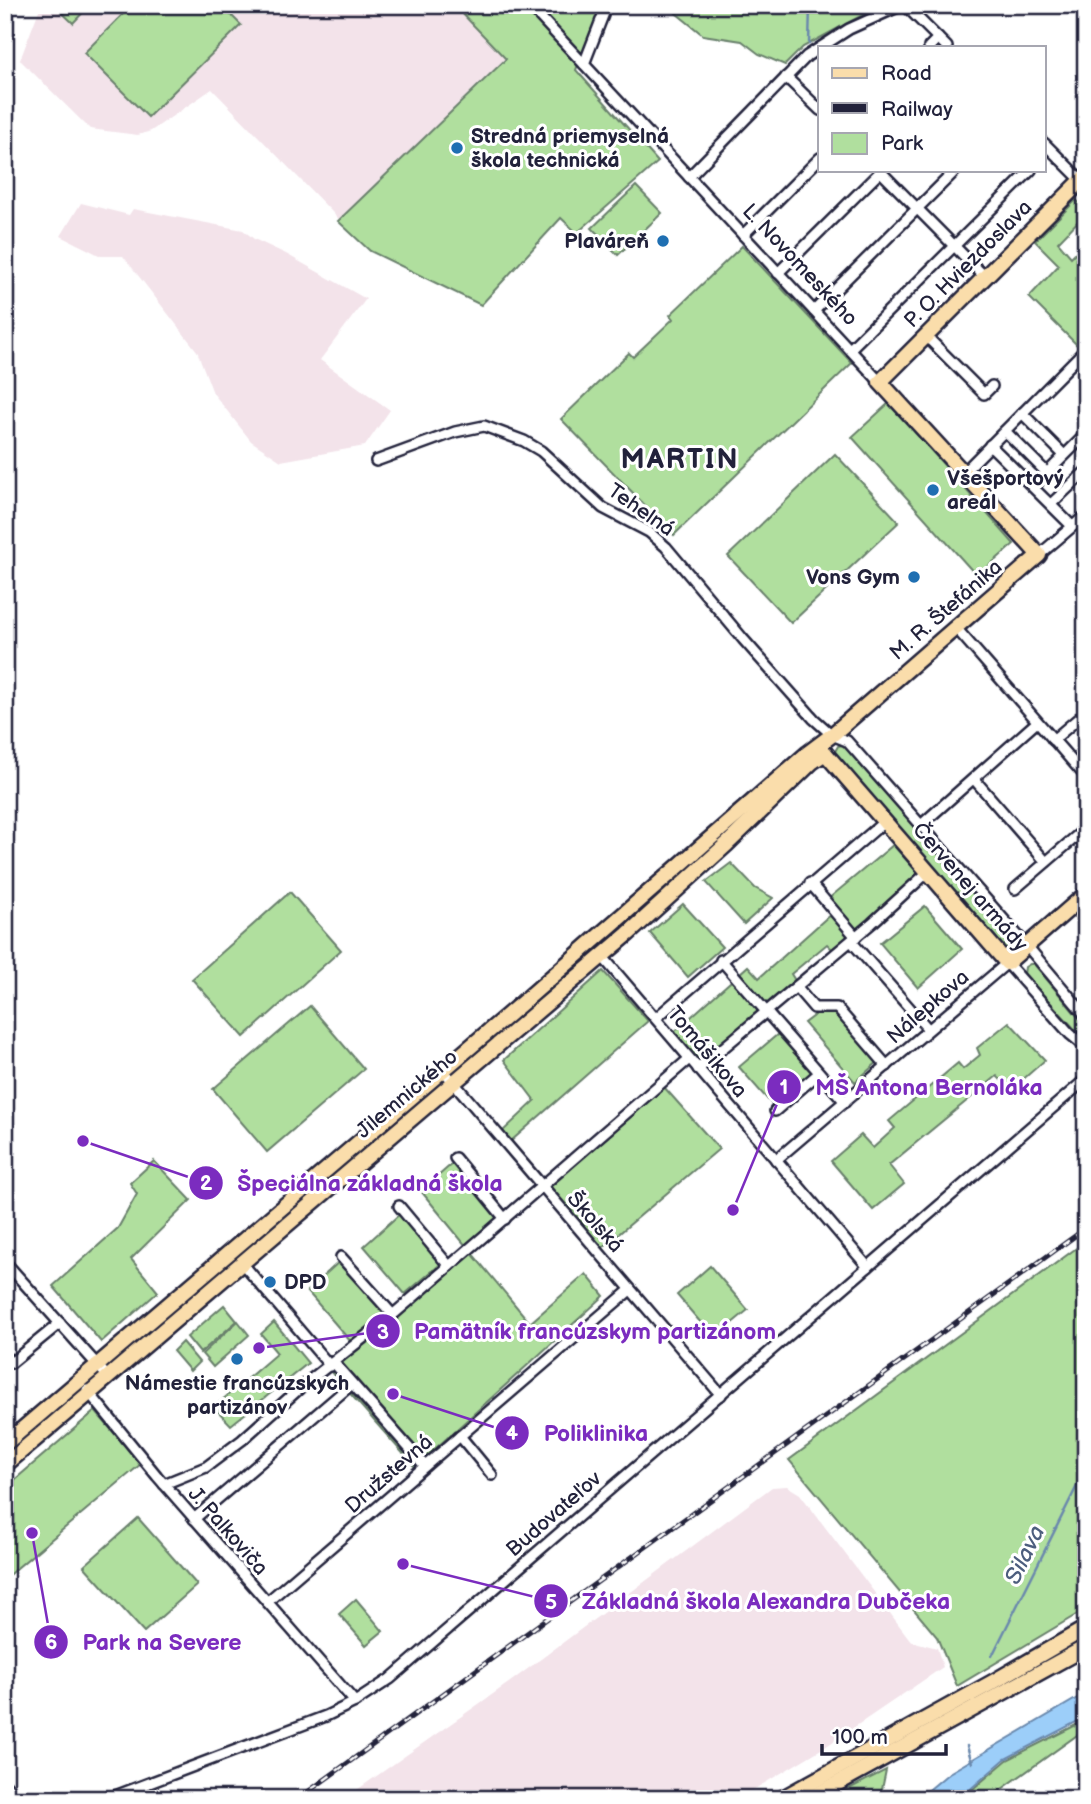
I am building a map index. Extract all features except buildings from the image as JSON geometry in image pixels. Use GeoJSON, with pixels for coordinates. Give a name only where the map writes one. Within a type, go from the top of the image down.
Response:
{"type":"FeatureCollection","features":[{"type":"Feature","properties":{"kind":"main road","name":"P. O. Hviezdoslava"},"geometry":{"type":"LineString","coordinates":[[880,382],[1084,181]]}},
{"type":"Feature","properties":{"kind":"main road","name":"L. Novomeského"},"geometry":{"type":"LineString","coordinates":[[880,382],[1039,555]]}},
{"type":"Feature","properties":{"kind":"main road","name":"M. R. Štefánika"},"geometry":{"type":"LineString","coordinates":[[832,735],[1039,555]]}},
{"type":"Feature","properties":{"kind":"main road"},"geometry":{"type":"LineString","coordinates":[[825,753],[832,735]]}},
{"type":"Feature","properties":{"kind":"main road","name":"Jilemnického"},"geometry":{"type":"LineString","coordinates":[[5,1444],[832,735]]}},
{"type":"Feature","properties":{"kind":"main road","name":"Jilemnického"},"geometry":{"type":"LineString","coordinates":[[5,1465],[645,919],[825,753]]}},
{"type":"Feature","properties":{"kind":"main road","name":"Červenej armády"},"geometry":{"type":"LineString","coordinates":[[825,753],[1007,963]]}},
{"type":"Feature","properties":{"kind":"main road"},"geometry":{"type":"LineString","coordinates":[[1007,963],[1086,894]]}},
{"type":"Feature","properties":{"kind":"main road"},"geometry":{"type":"LineString","coordinates":[[781,1799],[1086,1628]]}},
{"type":"Feature","properties":{"kind":"main road"},"geometry":{"type":"LineString","coordinates":[[809,1799],[1086,1647]]}},
{"type":"Feature","properties":{"kind":"street","name":"L. Novomeského"},"geometry":{"type":"LineString","coordinates":[[529,5],[880,382]]}},
{"type":"Feature","properties":{"kind":"street"},"geometry":{"type":"LineString","coordinates":[[584,64],[607,5]]}},
{"type":"Feature","properties":{"kind":"street"},"geometry":{"type":"LineString","coordinates":[[820,46],[860,23],[904,5],[946,46]]}},
{"type":"Feature","properties":{"kind":"street"},"geometry":{"type":"LineString","coordinates":[[930,46],[938,38]]}},
{"type":"Feature","properties":{"kind":"street"},"geometry":{"type":"LineString","coordinates":[[689,177],[818,48]]}},
{"type":"Feature","properties":{"kind":"street"},"geometry":{"type":"LineString","coordinates":[[786,77],[818,108]]}},
{"type":"Feature","properties":{"kind":"street"},"geometry":{"type":"LineString","coordinates":[[1046,150],[1084,181]]}},
{"type":"Feature","properties":{"kind":"street"},"geometry":{"type":"LineString","coordinates":[[743,234],[818,160]]}},
{"type":"Feature","properties":{"kind":"street"},"geometry":{"type":"LineString","coordinates":[[778,273],[878,172]]}},
{"type":"Feature","properties":{"kind":"street"},"geometry":{"type":"LineString","coordinates":[[882,172],[985,277]]}},
{"type":"Feature","properties":{"kind":"street"},"geometry":{"type":"LineString","coordinates":[[814,311],[954,172]]}},
{"type":"Feature","properties":{"kind":"street"},"geometry":{"type":"LineString","coordinates":[[850,349],[1029,172]]}},
{"type":"Feature","properties":{"kind":"street"},"geometry":{"type":"LineString","coordinates":[[926,336],[984,394],[992,386]]}},
{"type":"Feature","properties":{"kind":"street"},"geometry":{"type":"LineString","coordinates":[[964,472],[1086,349]]}},
{"type":"Feature","properties":{"kind":"street"},"geometry":{"type":"LineString","coordinates":[[1022,413],[1064,455]]}},
{"type":"Feature","properties":{"kind":"street","name":"Tehelná"},"geometry":{"type":"LineString","coordinates":[[376,461],[455,432],[484,426],[524,441],[541,451],[603,508],[649,532],[666,547],[752,649],[814,719],[832,735]]}},
{"type":"Feature","properties":{"kind":"street"},"geometry":{"type":"LineString","coordinates":[[1005,431],[1046,473]]}},
{"type":"Feature","properties":{"kind":"street"},"geometry":{"type":"LineString","coordinates":[[1034,486],[1085,437]]}},
{"type":"Feature","properties":{"kind":"street"},"geometry":{"type":"LineString","coordinates":[[990,445],[1072,526]]}},
{"type":"Feature","properties":{"kind":"street"},"geometry":{"type":"LineString","coordinates":[[1051,504],[1086,471]]}},
{"type":"Feature","properties":{"kind":"street","name":"M. R. Štefánika"},"geometry":{"type":"LineString","coordinates":[[1039,555],[1086,515]]}},
{"type":"Feature","properties":{"kind":"street"},"geometry":{"type":"LineString","coordinates":[[956,628],[1086,777]]}},
{"type":"Feature","properties":{"kind":"street"},"geometry":{"type":"LineString","coordinates":[[1053,740],[1086,712]]}},
{"type":"Feature","properties":{"kind":"street"},"geometry":{"type":"LineString","coordinates":[[921,825],[1037,722]]}},
{"type":"Feature","properties":{"kind":"street","name":"Červenej armády"},"geometry":{"type":"LineString","coordinates":[[832,735],[847,741],[1086,1016]]}},
{"type":"Feature","properties":{"kind":"street"},"geometry":{"type":"LineString","coordinates":[[974,779],[1046,862]]}},
{"type":"Feature","properties":{"kind":"street"},"geometry":{"type":"LineString","coordinates":[[656,1018],[885,821]]}},
{"type":"Feature","properties":{"kind":"street"},"geometry":{"type":"LineString","coordinates":[[1015,888],[1086,828]]}},
{"type":"Feature","properties":{"kind":"street"},"geometry":{"type":"LineString","coordinates":[[698,1069],[854,939],[929,871]]}},
{"type":"Feature","properties":{"kind":"street"},"geometry":{"type":"LineString","coordinates":[[810,883],[928,1029]]}},
{"type":"Feature","properties":{"kind":"street"},"geometry":{"type":"LineString","coordinates":[[634,907],[645,919]]}},
{"type":"Feature","properties":{"kind":"street","name":"Tomášikova"},"geometry":{"type":"LineString","coordinates":[[602,956],[868,1267]]}},
{"type":"Feature","properties":{"kind":"street"},"geometry":{"type":"LineString","coordinates":[[721,960],[845,1102]]}},
{"type":"Feature","properties":{"kind":"street","name":"Červenej armády"},"geometry":{"type":"LineString","coordinates":[[1007,963],[1070,1034],[1086,1047]]}},
{"type":"Feature","properties":{"kind":"street","name":"Nálepkova"},"geometry":{"type":"LineString","coordinates":[[776,1160],[1007,963]]}},
{"type":"Feature","properties":{"kind":"street"},"geometry":{"type":"LineString","coordinates":[[796,987],[814,1008],[837,1008],[887,1066]]}},
{"type":"Feature","properties":{"kind":"street"},"geometry":{"type":"LineString","coordinates":[[164,1484],[206,1467],[219,1458],[393,1315],[689,1059]]}},
{"type":"Feature","properties":{"kind":"street","name":"Školská"},"geometry":{"type":"LineString","coordinates":[[443,1070],[721,1395]]}},
{"type":"Feature","properties":{"kind":"street"},"geometry":{"type":"LineString","coordinates":[[775,1111],[820,1073]]}},
{"type":"Feature","properties":{"kind":"street","name":"Budovateľov"},"geometry":{"type":"LineString","coordinates":[[107,1799],[306,1724],[355,1702],[409,1663],[1086,1079]]}},
{"type":"Feature","properties":{"kind":"street"},"geometry":{"type":"LineString","coordinates":[[455,1158],[505,1219]]}},
{"type":"Feature","properties":{"kind":"street"},"geometry":{"type":"LineString","coordinates":[[399,1206],[449,1266]]}},
{"type":"Feature","properties":{"kind":"street"},"geometry":{"type":"LineString","coordinates":[[341,1257],[393,1315]]}},
{"type":"Feature","properties":{"kind":"street"},"geometry":{"type":"LineString","coordinates":[[5,1262],[108,1377]]}},
{"type":"Feature","properties":{"kind":"street"},"geometry":{"type":"LineString","coordinates":[[242,1263],[425,1466]]}},
{"type":"Feature","properties":{"kind":"street","name":"Družstevná"},"geometry":{"type":"LineString","coordinates":[[267,1602],[630,1290]]}},
{"type":"Feature","properties":{"kind":"street"},"geometry":{"type":"LineString","coordinates":[[7,1362],[60,1323]]}},
{"type":"Feature","properties":{"kind":"street","name":"J. Palkoviča"},"geometry":{"type":"LineString","coordinates":[[79,1380],[164,1484],[355,1702]]}},
{"type":"Feature","properties":{"kind":"street"},"geometry":{"type":"LineString","coordinates":[[194,1519],[352,1384]]}},
{"type":"Feature","properties":{"kind":"street"},"geometry":{"type":"LineString","coordinates":[[460,1436],[492,1475]]}},
{"type":"Feature","properties":{"kind":"street"},"geometry":{"type":"LineString","coordinates":[[5,1784],[19,1799]]}},
{"type":"Feature","properties":{"kind":"shaded area","name":"Stredná priemyselná škola technická"},"geometry":{"type":"Polygon","coordinates":[[[41,5],[513,5],[577,233],[561,218],[481,305],[370,251],[212,89],[151,131],[138,135],[90,129],[20,60],[41,5]]]}},
{"type":"Feature","properties":{"kind":"shaded area"},"geometry":{"type":"Polygon","coordinates":[[[81,203],[129,215],[133,209],[243,230],[254,239],[366,299],[320,360],[390,410],[365,446],[281,461],[251,441],[213,393],[197,351],[123,256],[101,256],[61,236],[81,203]]]}},
{"type":"Feature","properties":{"kind":"shaded area"},"geometry":{"type":"Polygon","coordinates":[[[787,1486],[800,1494],[911,1641],[937,1648],[943,1667],[828,1745],[738,1799],[344,1799],[510,1682],[772,1487],[787,1486]]]}},
{"type":"Feature","properties":{"kind":"green space"},"geometry":{"type":"Polygon","coordinates":[[[54,5],[90,5],[73,23],[54,5]]]}},
{"type":"Feature","properties":{"kind":"green space"},"geometry":{"type":"Polygon","coordinates":[[[132,5],[221,5],[241,25],[148,117],[84,53],[132,5]]]}},
{"type":"Feature","properties":{"kind":"green space"},"geometry":{"type":"Polygon","coordinates":[[[454,5],[601,5],[576,70],[658,162],[577,233],[561,218],[481,305],[370,251],[338,221],[506,59],[454,5]]]}},
{"type":"Feature","properties":{"kind":"green space"},"geometry":{"type":"Polygon","coordinates":[[[666,5],[881,5],[803,47],[785,65],[759,54],[742,41],[703,35],[666,5]]]}},
{"type":"Feature","properties":{"kind":"green space"},"geometry":{"type":"Polygon","coordinates":[[[636,186],[662,213],[618,255],[592,228],[636,186]]]}},
{"type":"Feature","properties":{"kind":"green space"},"geometry":{"type":"Polygon","coordinates":[[[1076,200],[1086,209],[1086,213],[1058,242],[1071,257],[1086,242],[1086,336],[1077,345],[1029,297],[1059,265],[1035,241],[1076,200]]]}},
{"type":"Feature","properties":{"kind":"green space"},"geometry":{"type":"Polygon","coordinates":[[[742,246],[852,363],[674,535],[561,419],[629,353],[633,357],[673,319],[670,315],[742,246]]]}},
{"type":"Feature","properties":{"kind":"green space","name":"Všešportový areál"},"geometry":{"type":"Polygon","coordinates":[[[889,403],[1014,544],[977,576],[852,437],[889,403]]]}},
{"type":"Feature","properties":{"kind":"green space"},"geometry":{"type":"Polygon","coordinates":[[[835,454],[899,522],[791,623],[728,556],[835,454]]]}},
{"type":"Feature","properties":{"kind":"green space"},"geometry":{"type":"Polygon","coordinates":[[[842,745],[1011,938],[1011,944],[1005,949],[999,947],[834,753],[838,746],[842,745]]]}},
{"type":"Feature","properties":{"kind":"green space"},"geometry":{"type":"Polygon","coordinates":[[[893,845],[920,875],[856,931],[828,899],[893,845]]]}},
{"type":"Feature","properties":{"kind":"green space"},"geometry":{"type":"Polygon","coordinates":[[[731,863],[755,888],[773,898],[744,924],[706,882],[731,863]]]}},
{"type":"Feature","properties":{"kind":"green space"},"geometry":{"type":"Polygon","coordinates":[[[290,892],[341,950],[244,1037],[192,979],[290,892]]]}},
{"type":"Feature","properties":{"kind":"green space"},"geometry":{"type":"Polygon","coordinates":[[[683,904],[722,947],[688,977],[650,933],[683,904]]]}},
{"type":"Feature","properties":{"kind":"green space"},"geometry":{"type":"Polygon","coordinates":[[[925,906],[962,949],[918,988],[880,943],[925,906]]]}},
{"type":"Feature","properties":{"kind":"green space"},"geometry":{"type":"Polygon","coordinates":[[[832,913],[850,937],[834,951],[827,944],[791,974],[796,982],[700,1064],[673,1033],[748,966],[759,978],[832,913]]]}},
{"type":"Feature","properties":{"kind":"green space"},"geometry":{"type":"Polygon","coordinates":[[[1034,964],[1086,1027],[1086,1041],[1024,974],[1025,967],[1034,964]]]}},
{"type":"Feature","properties":{"kind":"green space"},"geometry":{"type":"Polygon","coordinates":[[[603,971],[648,1021],[511,1141],[503,1131],[535,1101],[504,1060],[603,971]]]}},
{"type":"Feature","properties":{"kind":"green space"},"geometry":{"type":"Polygon","coordinates":[[[829,1004],[879,1061],[855,1082],[804,1023],[829,1004]]]}},
{"type":"Feature","properties":{"kind":"green space"},"geometry":{"type":"Polygon","coordinates":[[[310,1006],[364,1069],[267,1152],[213,1089],[310,1006]]]}},
{"type":"Feature","properties":{"kind":"green space"},"geometry":{"type":"Polygon","coordinates":[[[1009,1022],[1045,1060],[1011,1090],[997,1076],[889,1165],[904,1184],[873,1210],[831,1161],[861,1135],[873,1148],[895,1128],[889,1121],[958,1063],[963,1069],[980,1055],[977,1048],[1009,1022]]]}},
{"type":"Feature","properties":{"kind":"green space"},"geometry":{"type":"Polygon","coordinates":[[[784,1029],[820,1074],[776,1109],[739,1067],[784,1029]]]}},
{"type":"Feature","properties":{"kind":"green space"},"geometry":{"type":"Polygon","coordinates":[[[664,1087],[719,1149],[602,1248],[549,1188],[664,1087]]]}},
{"type":"Feature","properties":{"kind":"green space"},"geometry":{"type":"Polygon","coordinates":[[[154,1161],[191,1200],[131,1259],[158,1292],[101,1342],[53,1286],[118,1228],[137,1194],[130,1183],[154,1161]]]}},
{"type":"Feature","properties":{"kind":"green space"},"geometry":{"type":"Polygon","coordinates":[[[453,1163],[498,1218],[466,1246],[421,1191],[453,1163]]]}},
{"type":"Feature","properties":{"kind":"green space"},"geometry":{"type":"Polygon","coordinates":[[[402,1212],[443,1262],[405,1294],[364,1246],[402,1212]]]}},
{"type":"Feature","properties":{"kind":"green space"},"geometry":{"type":"Polygon","coordinates":[[[1086,1241],[1086,1609],[957,1686],[937,1637],[789,1460],[1086,1241]]]}},
{"type":"Feature","properties":{"kind":"green space"},"geometry":{"type":"Polygon","coordinates":[[[471,1252],[530,1323],[586,1274],[604,1296],[415,1467],[331,1372],[471,1252]]]}},
{"type":"Feature","properties":{"kind":"green space"},"geometry":{"type":"Polygon","coordinates":[[[341,1260],[386,1312],[351,1342],[307,1291],[341,1260]]]}},
{"type":"Feature","properties":{"kind":"green space"},"geometry":{"type":"Polygon","coordinates":[[[710,1266],[748,1310],[714,1338],[677,1295],[710,1266]]]}},
{"type":"Feature","properties":{"kind":"green space"},"geometry":{"type":"Polygon","coordinates":[[[224,1305],[237,1321],[200,1353],[187,1337],[224,1305]]]}},
{"type":"Feature","properties":{"kind":"green space"},"geometry":{"type":"Polygon","coordinates":[[[238,1321],[249,1335],[213,1367],[202,1354],[238,1321]]]}},
{"type":"Feature","properties":{"kind":"green space"},"geometry":{"type":"Polygon","coordinates":[[[274,1322],[308,1363],[231,1425],[214,1407],[277,1353],[261,1334],[274,1322]]]}},
{"type":"Feature","properties":{"kind":"green space"},"geometry":{"type":"Polygon","coordinates":[[[182,1342],[199,1362],[190,1371],[173,1351],[182,1342]]]}},
{"type":"Feature","properties":{"kind":"green space"},"geometry":{"type":"Polygon","coordinates":[[[95,1411],[141,1464],[5,1578],[5,1488],[95,1411]]]}},
{"type":"Feature","properties":{"kind":"green space"},"geometry":{"type":"Polygon","coordinates":[[[138,1518],[197,1585],[144,1632],[84,1566],[138,1518]]]}},
{"type":"Feature","properties":{"kind":"green space"},"geometry":{"type":"Polygon","coordinates":[[[356,1599],[383,1631],[366,1645],[339,1614],[356,1599]]]}},
{"type":"Feature","properties":{"kind":"green space"},"geometry":{"type":"Polygon","coordinates":[[[1086,1720],[1086,1732],[1076,1736],[988,1799],[961,1799],[1007,1760],[1086,1720]]]}},
{"type":"Feature","properties":{"kind":"green space"},"geometry":{"type":"Polygon","coordinates":[[[886,1770],[880,1799],[829,1799],[886,1770]]]}},
{"type":"Feature","properties":{"kind":"water"},"geometry":{"type":"Polygon","coordinates":[[[1086,1693],[1086,1717],[1005,1759],[959,1799],[918,1799],[949,1773],[1086,1693]]]}},
{"type":"Feature","properties":{"kind":"waterway","name":"Silava"},"geometry":{"type":"LineString","coordinates":[[809,44],[810,5]]}},
{"type":"Feature","properties":{"kind":"waterway","name":"Silava"},"geometry":{"type":"LineString","coordinates":[[992,1656],[1086,1468]]}},
{"type":"Feature","properties":{"kind":"waterway","name":"Silava"},"geometry":{"type":"LineString","coordinates":[[967,1746],[972,1763]]}},
{"type":"Feature","properties":{"kind":"railway"},"geometry":{"type":"LineString","coordinates":[[298,1799],[1086,1228]]}},
{"type":"Feature","properties":{"kind":"place","name":"Stredná priemyselná škola technická"},"geometry":{"type":"Point","coordinates":[457,148]}},
{"type":"Feature","properties":{"kind":"place","name":"Plaváreň"},"geometry":{"type":"Point","coordinates":[663,241]}},
{"type":"Feature","properties":{"kind":"place","name":"Všešportový areál"},"geometry":{"type":"Point","coordinates":[933,490]}},
{"type":"Feature","properties":{"kind":"place","name":"Vons Gym"},"geometry":{"type":"Point","coordinates":[914,577]}},
{"type":"Feature","properties":{"kind":"place","name":"Špeciálna základná škola"},"geometry":{"type":"Point","coordinates":[83,1141]}},
{"type":"Feature","properties":{"kind":"place","name":"MŠ Antona Bernoláka"},"geometry":{"type":"Point","coordinates":[733,1210]}},
{"type":"Feature","properties":{"kind":"place","name":"DPD"},"geometry":{"type":"Point","coordinates":[270,1282]}},
{"type":"Feature","properties":{"kind":"place","name":"Pamätník francúzskym partizánom"},"geometry":{"type":"Point","coordinates":[259,1348]}},
{"type":"Feature","properties":{"kind":"place","name":"Námestie francúzskych partizánov"},"geometry":{"type":"Point","coordinates":[237,1359]}},
{"type":"Feature","properties":{"kind":"place","name":"Poliklinika"},"geometry":{"type":"Point","coordinates":[393,1394]}},
{"type":"Feature","properties":{"kind":"place","name":"Park na Severe"},"geometry":{"type":"Point","coordinates":[32,1533]}},
{"type":"Feature","properties":{"kind":"place","name":"Základná škola Alexandra Dubčeka"},"geometry":{"type":"Point","coordinates":[403,1564]}},
{"type":"Feature","properties":{"kind":"district","name":"MARTIN"},"geometry":{"type":"Point","coordinates":[680,459]}}]}
